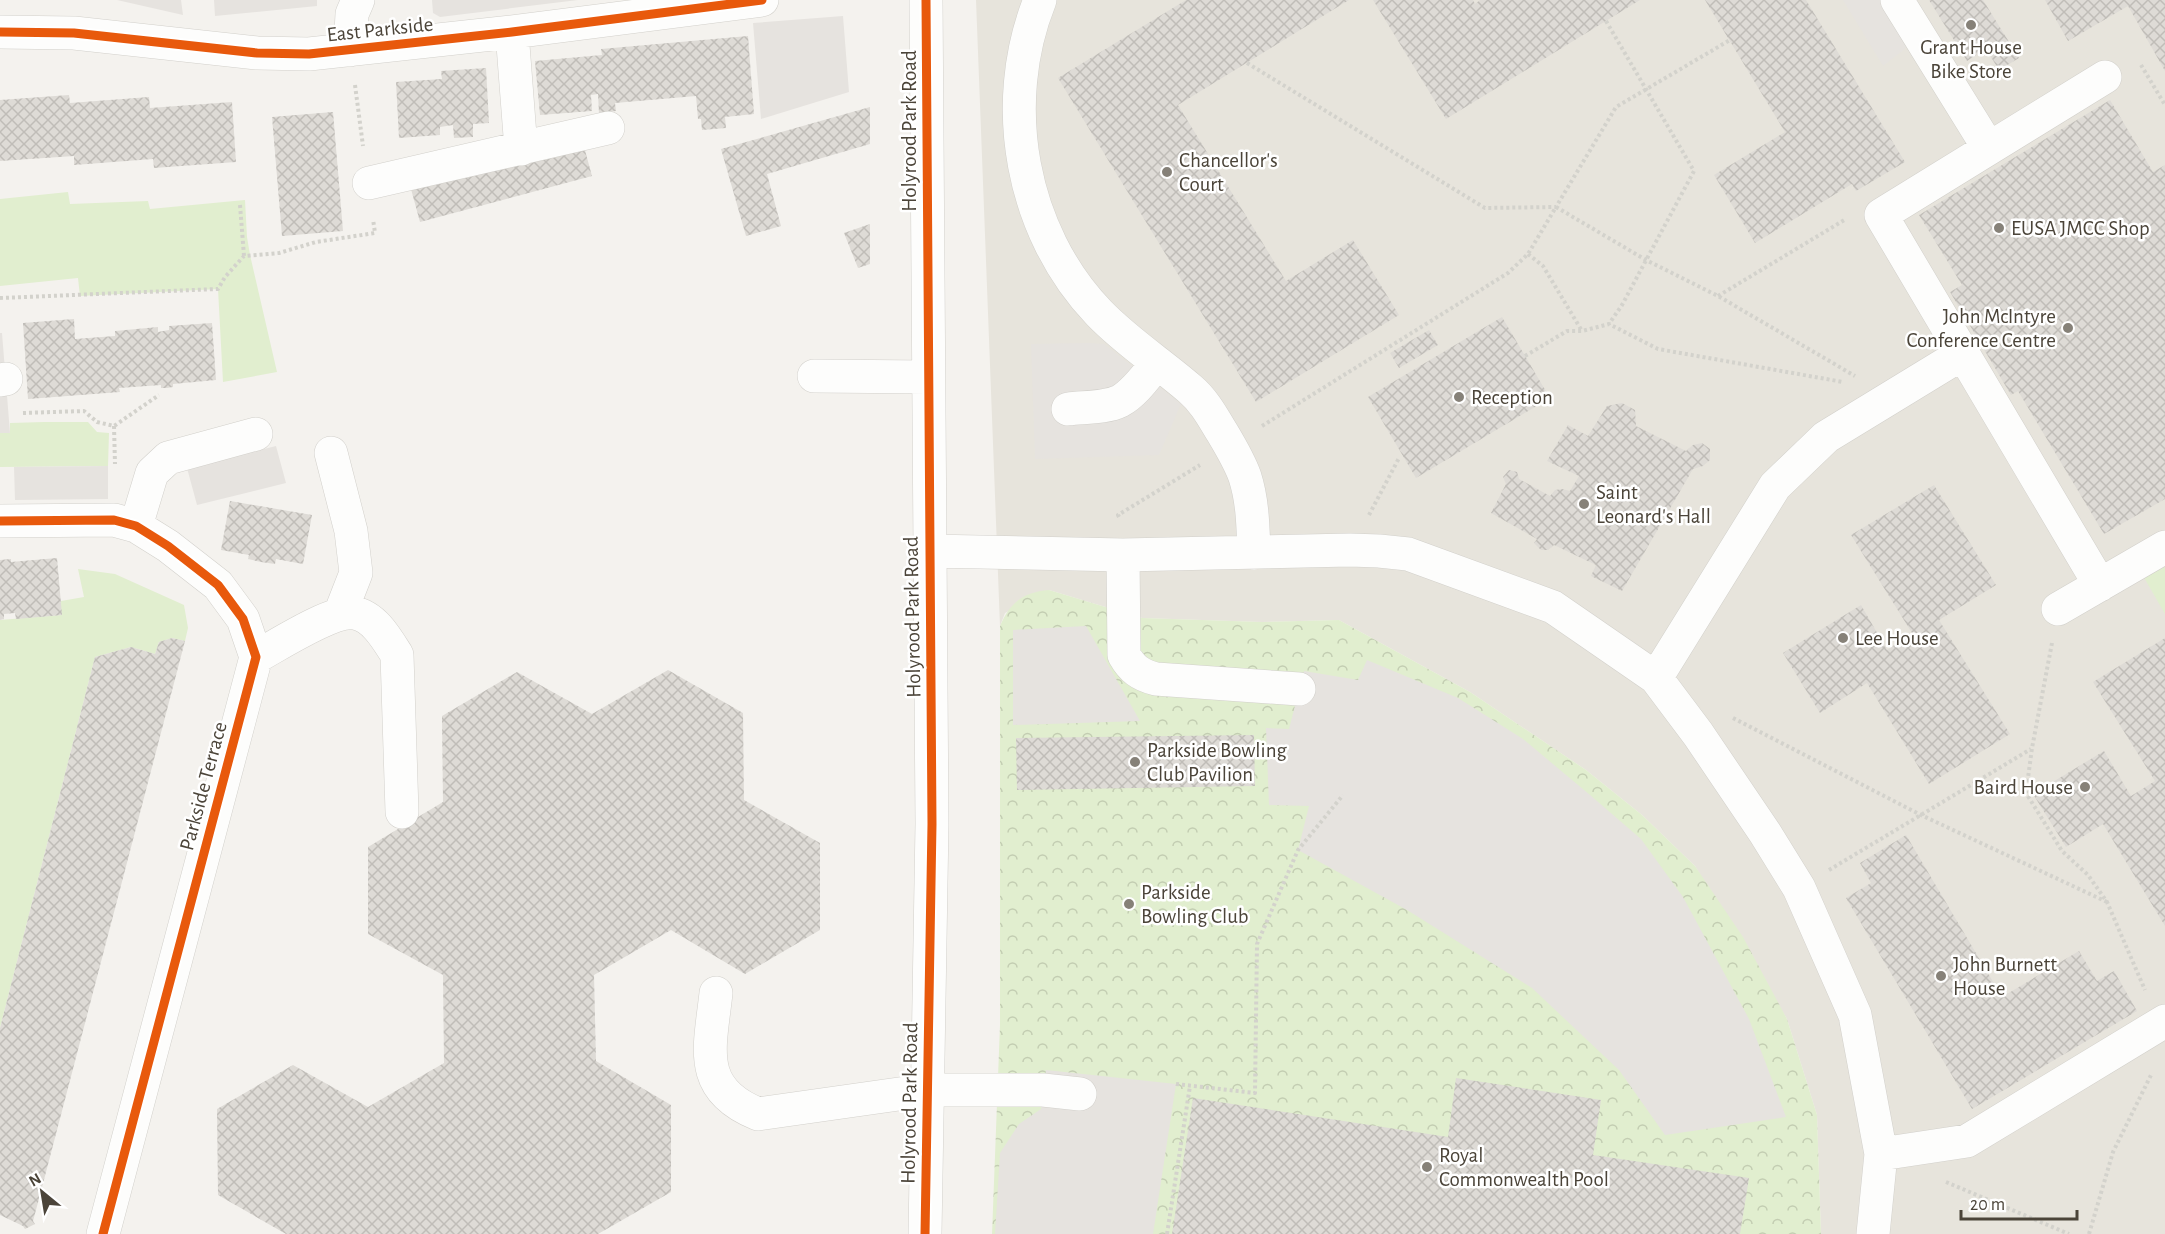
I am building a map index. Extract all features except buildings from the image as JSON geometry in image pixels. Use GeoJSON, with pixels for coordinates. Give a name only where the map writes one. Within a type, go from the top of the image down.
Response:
{"type":"FeatureCollection","features":[{"type":"Feature","properties":{"kind":"street"},"geometry":{"type":"LineString","coordinates":[[350,50],[352,14],[358,0]]}},
{"type":"Feature","properties":{"kind":"street","name":"East Parkside"},"geometry":{"type":"LineString","coordinates":[[0,32],[74,33],[257,53],[309,54],[512,32],[762,0]]}},
{"type":"Feature","properties":{"kind":"street","name":"Holyrood Park Road"},"geometry":{"type":"LineString","coordinates":[[925,1234],[932,824],[926,0]]}},
{"type":"Feature","properties":{"kind":"street"},"geometry":{"type":"LineString","coordinates":[[1041,0],[1025,47],[1020,85],[1019,124],[1030,188],[1047,238],[1078,289],[1109,323],[1197,395],[1207,408],[1245,476],[1252,513],[1254,554]]}},
{"type":"Feature","properties":{"kind":"street"},"geometry":{"type":"LineString","coordinates":[[1897,0],[1988,147]]}},
{"type":"Feature","properties":{"kind":"street"},"geometry":{"type":"LineString","coordinates":[[512,32],[521,149]]}},
{"type":"Feature","properties":{"kind":"street"},"geometry":{"type":"LineString","coordinates":[[2100,585],[1881,215],[2105,77]]}},
{"type":"Feature","properties":{"kind":"street"},"geometry":{"type":"LineString","coordinates":[[369,183],[609,128]]}},
{"type":"Feature","properties":{"kind":"street"},"geometry":{"type":"LineString","coordinates":[[1656,678],[1775,486],[1826,437],[1874,396],[1962,354]]}},
{"type":"Feature","properties":{"kind":"street"},"geometry":{"type":"LineString","coordinates":[[1068,409],[1121,401],[1157,363]]}},
{"type":"Feature","properties":{"kind":"street"},"geometry":{"type":"LineString","coordinates":[[814,376],[928,377]]}},
{"type":"Feature","properties":{"kind":"street"},"geometry":{"type":"LineString","coordinates":[[136,526],[152,473],[168,458],[256,434]]}},
{"type":"Feature","properties":{"kind":"street"},"geometry":{"type":"LineString","coordinates":[[331,453],[351,531],[356,573],[340,614]]}},
{"type":"Feature","properties":{"kind":"street"},"geometry":{"type":"LineString","coordinates":[[0,521],[114,520],[136,526],[168,546],[218,585],[243,619],[256,657],[312,626],[340,614],[356,613],[371,621],[385,636],[397,655],[402,812]]}},
{"type":"Feature","properties":{"kind":"street"},"geometry":{"type":"LineString","coordinates":[[2058,609],[2165,547]]}},
{"type":"Feature","properties":{"kind":"street"},"geometry":{"type":"LineString","coordinates":[[929,551],[1123,555],[1254,554],[1350,550],[1408,554],[1553,607],[1656,678],[1766,833],[1799,888],[1855,1015],[1881,1154],[1872,1234]]}},
{"type":"Feature","properties":{"kind":"street"},"geometry":{"type":"LineString","coordinates":[[1123,555],[1124,655],[1130,666],[1142,675],[1156,679],[1299,689]]}},
{"type":"Feature","properties":{"kind":"street","name":"Parkside Terrace"},"geometry":{"type":"LineString","coordinates":[[103,1234],[256,657]]}},
{"type":"Feature","properties":{"kind":"street"},"geometry":{"type":"LineString","coordinates":[[716,993],[709,1054],[715,1080],[723,1092],[740,1107],[758,1114],[927,1090],[1043,1090],[1080,1094]]}},
{"type":"Feature","properties":{"kind":"street"},"geometry":{"type":"LineString","coordinates":[[1881,1154],[1966,1141],[2162,1022]]}},
{"type":"Feature","properties":{"kind":"path"},"geometry":{"type":"LineString","coordinates":[[1525,356],[1568,331],[1582,331],[1609,324],[1622,305],[1694,171],[1606,21]]}},
{"type":"Feature","properties":{"kind":"path"},"geometry":{"type":"LineString","coordinates":[[1123,555],[1118,515],[1508,273],[1528,254],[1616,107],[1730,40]]}},
{"type":"Feature","properties":{"kind":"path"},"geometry":{"type":"LineString","coordinates":[[0,298],[218,289],[225,277],[244,256],[279,253],[316,242],[375,233],[350,50]]}},
{"type":"Feature","properties":{"kind":"path"},"geometry":{"type":"LineString","coordinates":[[1247,63],[1485,208],[1556,207],[1646,260],[1718,296],[1855,375],[1874,396]]}},
{"type":"Feature","properties":{"kind":"path"},"geometry":{"type":"LineString","coordinates":[[240,205],[244,256]]}},
{"type":"Feature","properties":{"kind":"path"},"geometry":{"type":"LineString","coordinates":[[1718,296],[1858,212],[1881,215]]}},
{"type":"Feature","properties":{"kind":"path"},"geometry":{"type":"LineString","coordinates":[[1528,254],[1543,266],[1582,331]]}},
{"type":"Feature","properties":{"kind":"path"},"geometry":{"type":"LineString","coordinates":[[1609,324],[1658,349],[1844,382],[1874,396]]}},
{"type":"Feature","properties":{"kind":"path"},"geometry":{"type":"LineString","coordinates":[[3,380],[12,378],[17,413],[84,411],[97,422],[114,426],[159,395]]}},
{"type":"Feature","properties":{"kind":"path"},"geometry":{"type":"LineString","coordinates":[[1350,550],[1399,458]]}},
{"type":"Feature","properties":{"kind":"path"},"geometry":{"type":"LineString","coordinates":[[2058,609],[2026,793],[2062,851],[2088,875],[2107,902],[2162,1022]]}},
{"type":"Feature","properties":{"kind":"path"},"geometry":{"type":"LineString","coordinates":[[1730,716],[1921,815],[2107,902]]}},
{"type":"Feature","properties":{"kind":"path"},"geometry":{"type":"LineString","coordinates":[[1799,888],[2032,748]]}},
{"type":"Feature","properties":{"kind":"path"},"geometry":{"type":"LineString","coordinates":[[1176,1084],[1255,1093],[1257,944],[1299,850],[1343,795]]}},
{"type":"Feature","properties":{"kind":"path"},"geometry":{"type":"LineString","coordinates":[[2089,1234],[2114,1152],[2154,1068]]}},
{"type":"Feature","properties":{"kind":"path"},"geometry":{"type":"LineString","coordinates":[[1167,1234],[1190,1086]]}},
{"type":"Feature","properties":{"kind":"path"},"geometry":{"type":"LineString","coordinates":[[1944,1181],[2069,1234]]}},
{"type":"Feature","properties":{"kind":"shaded area"},"geometry":{"type":"Polygon","coordinates":[[[117,0],[181,0],[183,15],[117,0]]]}},
{"type":"Feature","properties":{"kind":"shaded area"},"geometry":{"type":"Polygon","coordinates":[[[214,0],[317,0],[317,6],[215,16],[214,0]]]}},
{"type":"Feature","properties":{"kind":"shaded area"},"geometry":{"type":"Polygon","coordinates":[[[432,0],[578,0],[440,17],[433,13],[432,0]]]}},
{"type":"Feature","properties":{"kind":"shaded area"},"geometry":{"type":"Polygon","coordinates":[[[976,0],[2165,0],[2165,1234],[1821,1234],[1817,1115],[1787,1019],[1695,866],[1642,815],[1586,770],[1470,692],[1339,620],[1262,622],[1142,618],[1049,590],[1005,613],[1000,626],[976,0]]]}},
{"type":"Feature","properties":{"kind":"shaded area"},"geometry":{"type":"Polygon","coordinates":[[[1843,0],[1902,0],[1920,37],[1883,66],[1843,0]]]}},
{"type":"Feature","properties":{"kind":"shaded area"},"geometry":{"type":"Polygon","coordinates":[[[843,16],[849,92],[761,119],[753,23],[843,16]]]}},
{"type":"Feature","properties":{"kind":"shaded area"},"geometry":{"type":"Polygon","coordinates":[[[0,333],[2,333],[10,433],[0,433],[0,333]]]}},
{"type":"Feature","properties":{"kind":"shaded area"},"geometry":{"type":"Polygon","coordinates":[[[1031,344],[1104,344],[1181,404],[1159,455],[1035,459],[1031,344]]]}},
{"type":"Feature","properties":{"kind":"shaded area"},"geometry":{"type":"Polygon","coordinates":[[[276,446],[286,483],[197,505],[187,468],[276,446]]]}},
{"type":"Feature","properties":{"kind":"shaded area"},"geometry":{"type":"Polygon","coordinates":[[[108,466],[108,499],[15,500],[14,467],[108,466]]]}},
{"type":"Feature","properties":{"kind":"shaded area"},"geometry":{"type":"Polygon","coordinates":[[[1086,626],[1140,721],[1013,725],[1013,630],[1086,626]]]}},
{"type":"Feature","properties":{"kind":"shaded area"},"geometry":{"type":"Polygon","coordinates":[[[1367,660],[1458,698],[1523,739],[1641,839],[1683,897],[1749,1019],[1786,1117],[1665,1135],[1619,1070],[1532,988],[1407,910],[1298,850],[1309,806],[1269,805],[1266,728],[1289,729],[1304,671],[1358,680],[1367,660]]]}},
{"type":"Feature","properties":{"kind":"shaded area"},"geometry":{"type":"Polygon","coordinates":[[[1046,1070],[1176,1084],[1153,1234],[995,1234],[1000,1153],[1019,1124],[1041,1109],[1046,1070]]]}},
{"type":"Feature","properties":{"kind":"green space"},"geometry":{"type":"Polygon","coordinates":[[[68,192],[70,204],[148,201],[150,209],[245,200],[250,255],[277,372],[223,382],[218,289],[80,296],[78,278],[0,286],[0,199],[68,192]]]}},
{"type":"Feature","properties":{"kind":"green space"},"geometry":{"type":"Polygon","coordinates":[[[88,422],[97,432],[109,433],[108,466],[0,467],[0,433],[10,433],[10,423],[88,422]]]}},
{"type":"Feature","properties":{"kind":"green space"},"geometry":{"type":"Polygon","coordinates":[[[2165,558],[2165,614],[2142,574],[2165,558]]]}},
{"type":"Feature","properties":{"kind":"green space"},"geometry":{"type":"Polygon","coordinates":[[[78,569],[115,574],[184,605],[188,628],[185,641],[172,638],[159,642],[155,654],[131,647],[95,657],[0,1028],[0,620],[61,615],[61,601],[84,597],[78,569]]]}},
{"type":"Feature","properties":{"kind":"green space"},"geometry":{"type":"Polygon","coordinates":[[[1049,590],[1142,618],[1262,622],[1339,620],[1470,692],[1586,770],[1642,815],[1695,866],[1743,937],[1787,1019],[1817,1115],[1821,1234],[992,1234],[1000,1025],[1000,626],[1008,611],[1019,600],[1032,593],[1049,590]]]}},
{"type":"Feature","properties":{"kind":"cycle path"},"geometry":{"type":"LineString","coordinates":[[0,32],[74,33],[257,53],[309,54],[512,32],[762,0]]}},
{"type":"Feature","properties":{"kind":"cycle path"},"geometry":{"type":"LineString","coordinates":[[925,1234],[932,824],[926,0]]}},
{"type":"Feature","properties":{"kind":"cycle path"},"geometry":{"type":"LineString","coordinates":[[0,521],[114,520],[136,526],[168,546],[218,585],[243,619],[256,657],[103,1234]]}},
{"type":"Feature","properties":{"kind":"place","name":"Grant House Bike Store"},"geometry":{"type":"Point","coordinates":[1971,25]}},
{"type":"Feature","properties":{"kind":"place","name":"Chancellor's Court"},"geometry":{"type":"Point","coordinates":[1167,172]}},
{"type":"Feature","properties":{"kind":"place","name":"EUSA JMCC Shop"},"geometry":{"type":"Point","coordinates":[1999,228]}},
{"type":"Feature","properties":{"kind":"place","name":"John McIntyre Conference Centre"},"geometry":{"type":"Point","coordinates":[2068,328]}},
{"type":"Feature","properties":{"kind":"place","name":"Reception"},"geometry":{"type":"Point","coordinates":[1459,397]}},
{"type":"Feature","properties":{"kind":"place","name":"Saint Leonard's Hall"},"geometry":{"type":"Point","coordinates":[1584,504]}},
{"type":"Feature","properties":{"kind":"place","name":"Lee House"},"geometry":{"type":"Point","coordinates":[1843,638]}},
{"type":"Feature","properties":{"kind":"place","name":"Parkside Bowling Club Pavilion"},"geometry":{"type":"Point","coordinates":[1135,762]}},
{"type":"Feature","properties":{"kind":"place","name":"Baird House"},"geometry":{"type":"Point","coordinates":[2085,787]}},
{"type":"Feature","properties":{"kind":"place","name":"Parkside Bowling Club"},"geometry":{"type":"Point","coordinates":[1129,904]}},
{"type":"Feature","properties":{"kind":"place","name":"John Burnett House"},"geometry":{"type":"Point","coordinates":[1941,976]}},
{"type":"Feature","properties":{"kind":"place","name":"Royal Commonwealth Pool"},"geometry":{"type":"Point","coordinates":[1427,1167]}}]}
